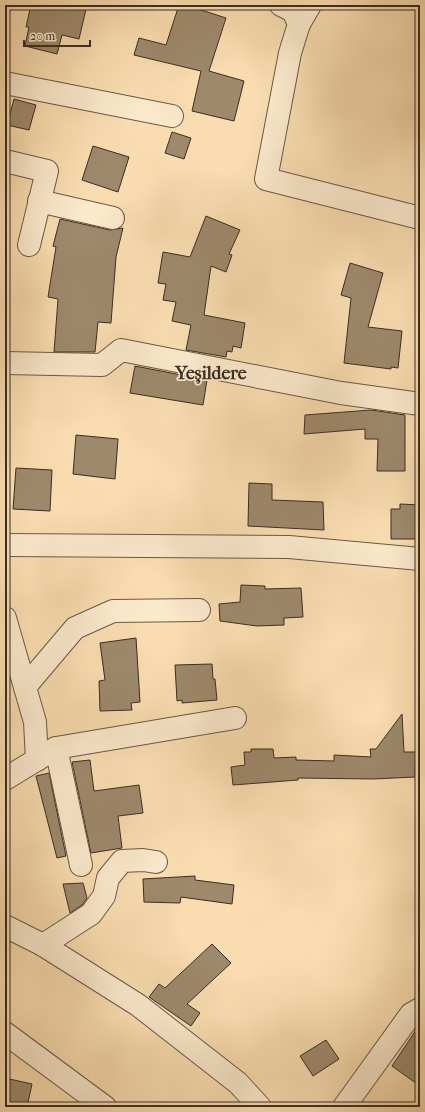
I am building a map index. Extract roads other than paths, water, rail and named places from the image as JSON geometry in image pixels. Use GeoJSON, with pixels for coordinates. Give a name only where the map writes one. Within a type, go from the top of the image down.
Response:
{"type":"FeatureCollection","features":[{"type":"Feature","properties":{"kind":"street"},"geometry":{"type":"LineString","coordinates":[[281,5],[293,11],[298,24]]}},
{"type":"Feature","properties":{"kind":"street"},"geometry":{"type":"LineString","coordinates":[[310,5],[298,24],[290,53],[266,179],[420,218]]}},
{"type":"Feature","properties":{"kind":"street"},"geometry":{"type":"LineString","coordinates":[[5,83],[172,116]]}},
{"type":"Feature","properties":{"kind":"street"},"geometry":{"type":"LineString","coordinates":[[5,161],[47,171],[29,245]]}},
{"type":"Feature","properties":{"kind":"street"},"geometry":{"type":"LineString","coordinates":[[39,202],[114,218]]}},
{"type":"Feature","properties":{"kind":"street"},"geometry":{"type":"LineString","coordinates":[[5,363],[102,365],[121,350],[341,393],[420,404]]}},
{"type":"Feature","properties":{"kind":"street"},"geometry":{"type":"LineString","coordinates":[[5,545],[289,547],[420,559]]}},
{"type":"Feature","properties":{"kind":"street"},"geometry":{"type":"LineString","coordinates":[[25,687],[75,628],[113,611],[199,610]]}},
{"type":"Feature","properties":{"kind":"street"},"geometry":{"type":"LineString","coordinates":[[5,618],[35,722],[37,760]]}},
{"type":"Feature","properties":{"kind":"street"},"geometry":{"type":"LineString","coordinates":[[5,779],[56,748],[235,718]]}},
{"type":"Feature","properties":{"kind":"street"},"geometry":{"type":"LineString","coordinates":[[56,748],[81,865]]}},
{"type":"Feature","properties":{"kind":"street"},"geometry":{"type":"LineString","coordinates":[[43,945],[91,914],[104,896],[108,878],[122,861],[143,860],[156,862]]}},
{"type":"Feature","properties":{"kind":"street"},"geometry":{"type":"LineString","coordinates":[[5,926],[43,945],[138,1005],[238,1083],[260,1107]]}},
{"type":"Feature","properties":{"kind":"street"},"geometry":{"type":"LineString","coordinates":[[344,1107],[411,1014],[420,1009]]}},
{"type":"Feature","properties":{"kind":"street"},"geometry":{"type":"LineString","coordinates":[[5,1033],[105,1107]]}},
{"type":"Feature","properties":{"kind":"district","name":"Yeşildere"},"geometry":{"type":"Point","coordinates":[211,373]}}]}
